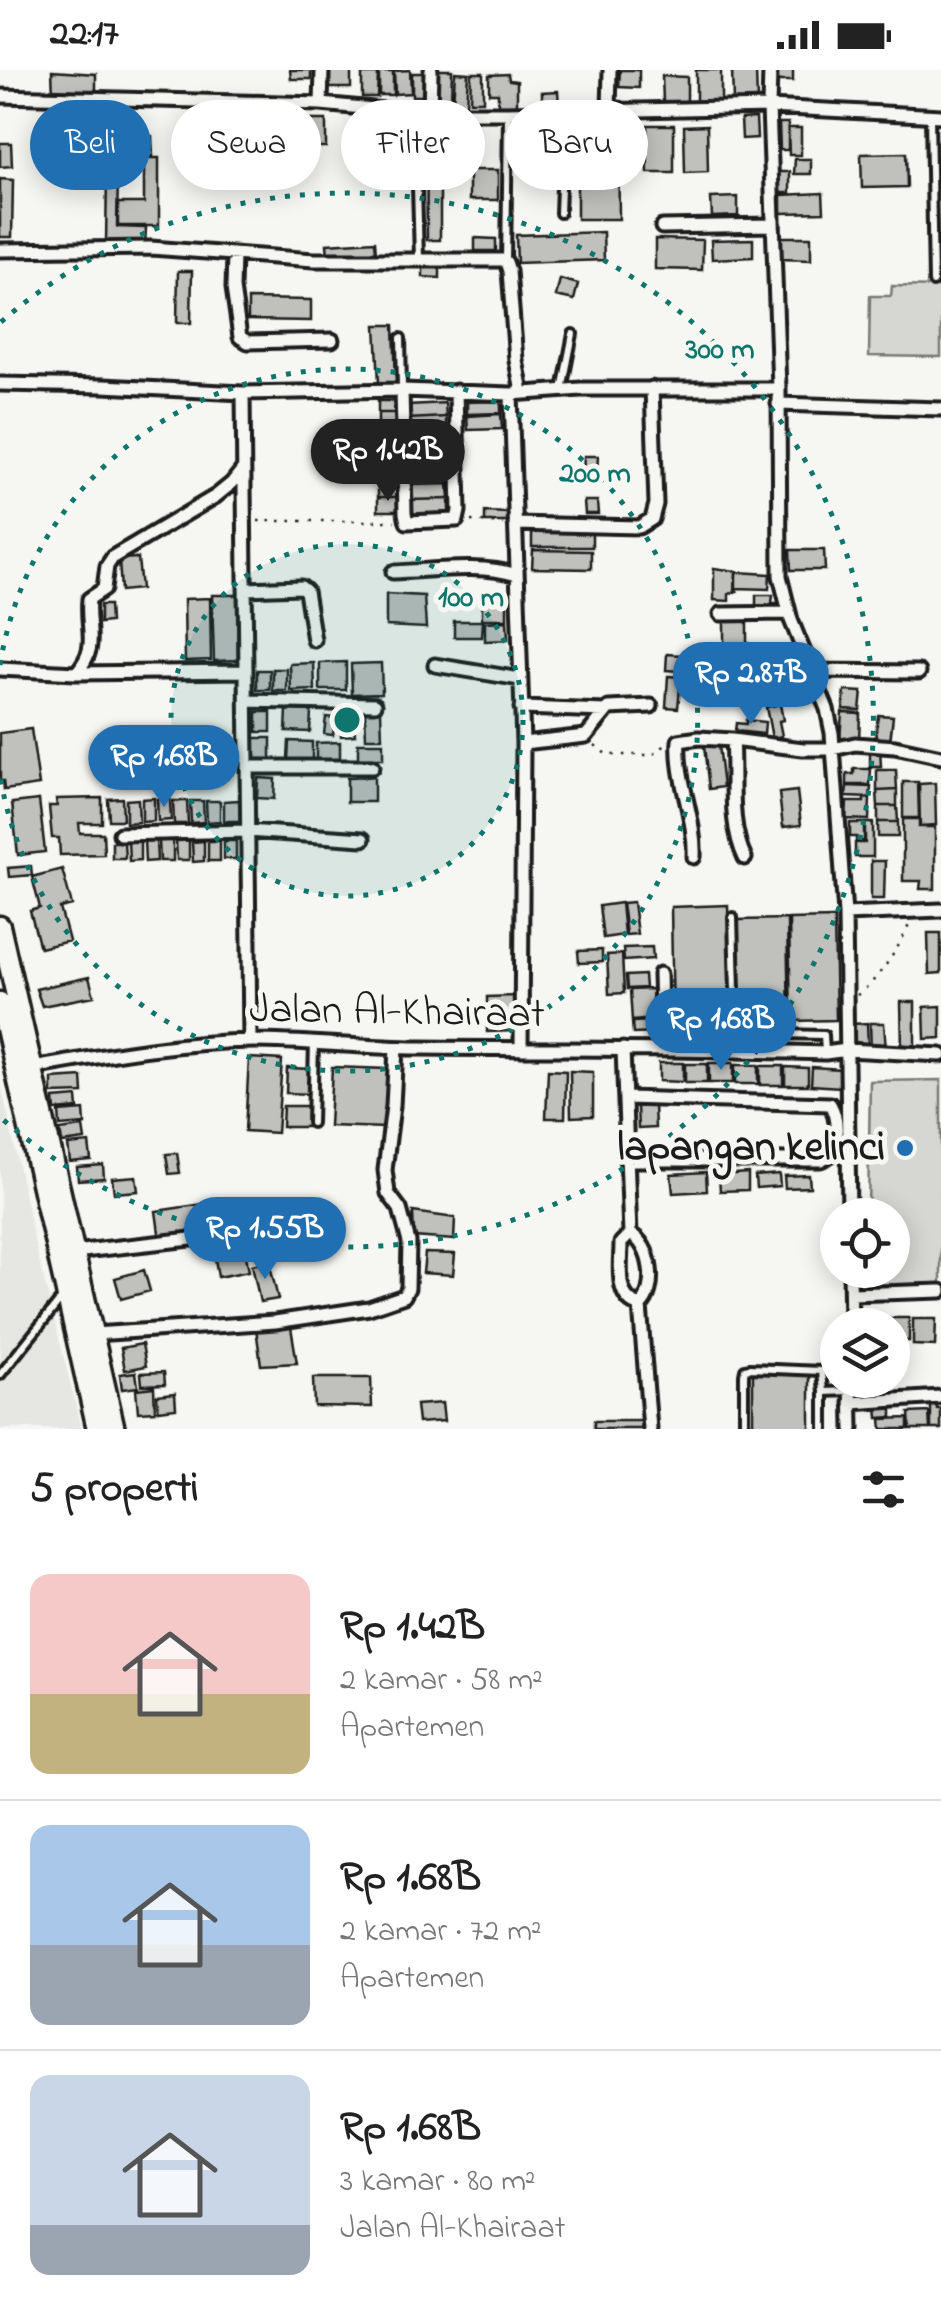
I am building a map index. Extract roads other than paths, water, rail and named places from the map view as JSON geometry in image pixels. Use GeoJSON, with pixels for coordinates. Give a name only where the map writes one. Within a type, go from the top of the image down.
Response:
{"type":"FeatureCollection","features":[{"type":"Feature","properties":{"kind":"main road"},"geometry":{"type":"LineString","coordinates":[[0,926],[115,1429]]}},
{"type":"Feature","properties":{"kind":"main road"},"geometry":{"type":"LineString","coordinates":[[0,1002],[97,1429]]}},
{"type":"Feature","properties":{"kind":"street"},"geometry":{"type":"LineString","coordinates":[[322,70],[321,104],[341,106]]}},
{"type":"Feature","properties":{"kind":"street"},"geometry":{"type":"LineString","coordinates":[[430,100],[431,70]]}},
{"type":"Feature","properties":{"kind":"street"},"geometry":{"type":"LineString","coordinates":[[610,70],[614,100]]}},
{"type":"Feature","properties":{"kind":"street"},"geometry":{"type":"LineString","coordinates":[[770,70],[780,576],[788,613],[827,709],[833,749],[845,914],[849,1198]]}},
{"type":"Feature","properties":{"kind":"street"},"geometry":{"type":"LineString","coordinates":[[0,96],[171,100]]}},
{"type":"Feature","properties":{"kind":"street"},"geometry":{"type":"LineString","coordinates":[[648,109],[769,107],[935,115]]}},
{"type":"Feature","properties":{"kind":"street"},"geometry":{"type":"LineString","coordinates":[[662,226],[773,224]]}},
{"type":"Feature","properties":{"kind":"street"},"geometry":{"type":"LineString","coordinates":[[0,250],[152,248],[314,260],[506,262],[516,393],[514,524],[522,743],[521,1048]]}},
{"type":"Feature","properties":{"kind":"street"},"geometry":{"type":"LineString","coordinates":[[234,255],[233,288],[240,337],[332,340]]}},
{"type":"Feature","properties":{"kind":"street"},"geometry":{"type":"LineString","coordinates":[[0,384],[243,393],[779,390]]}},
{"type":"Feature","properties":{"kind":"street"},"geometry":{"type":"LineString","coordinates":[[514,524],[639,527],[652,519],[656,504],[652,388]]}},
{"type":"Feature","properties":{"kind":"street"},"geometry":{"type":"LineString","coordinates":[[402,390],[406,522],[457,520],[456,390]]}},
{"type":"Feature","properties":{"kind":"street"},"geometry":{"type":"LineString","coordinates":[[243,393],[250,1041]]}},
{"type":"Feature","properties":{"kind":"street"},"geometry":{"type":"LineString","coordinates":[[778,404],[941,409]]}},
{"type":"Feature","properties":{"kind":"street"},"geometry":{"type":"LineString","coordinates":[[76,672],[90,651],[88,599],[105,587],[106,566],[112,556],[216,496],[243,469]]}},
{"type":"Feature","properties":{"kind":"street"},"geometry":{"type":"LineString","coordinates":[[393,572],[480,569],[516,575]]}},
{"type":"Feature","properties":{"kind":"street"},"geometry":{"type":"LineString","coordinates":[[245,589],[301,587],[306,592],[314,640]]}},
{"type":"Feature","properties":{"kind":"street"},"geometry":{"type":"LineString","coordinates":[[721,614],[788,613]]}},
{"type":"Feature","properties":{"kind":"street"},"geometry":{"type":"LineString","coordinates":[[435,665],[520,679]]}},
{"type":"Feature","properties":{"kind":"street"},"geometry":{"type":"LineString","coordinates":[[0,668],[76,672],[245,671]]}},
{"type":"Feature","properties":{"kind":"street"},"geometry":{"type":"LineString","coordinates":[[812,670],[919,672]]}},
{"type":"Feature","properties":{"kind":"street"},"geometry":{"type":"LineString","coordinates":[[247,701],[375,704]]}},
{"type":"Feature","properties":{"kind":"street"},"geometry":{"type":"LineString","coordinates":[[522,743],[586,736],[612,707],[650,706]]}},
{"type":"Feature","properties":{"kind":"street"},"geometry":{"type":"LineString","coordinates":[[521,708],[606,711]]}},
{"type":"Feature","properties":{"kind":"street"},"geometry":{"type":"LineString","coordinates":[[694,857],[695,836],[680,762],[680,740],[732,740],[803,749],[855,744],[941,757]]}},
{"type":"Feature","properties":{"kind":"street"},"geometry":{"type":"LineString","coordinates":[[732,740],[738,844],[745,858]]}},
{"type":"Feature","properties":{"kind":"street"},"geometry":{"type":"LineString","coordinates":[[248,768],[372,766]]}},
{"type":"Feature","properties":{"kind":"street"},"geometry":{"type":"LineString","coordinates":[[120,834],[247,831],[363,840]]}},
{"type":"Feature","properties":{"kind":"street"},"geometry":{"type":"LineString","coordinates":[[845,914],[941,910]]}},
{"type":"Feature","properties":{"kind":"street"},"geometry":{"type":"LineString","coordinates":[[660,974],[662,1048]]}},
{"type":"Feature","properties":{"kind":"street","name":"Jalan Al-Khairaat"},"geometry":{"type":"LineString","coordinates":[[33,1068],[167,1045],[250,1041],[396,1048],[662,1048],[825,1053],[847,1050],[941,1055]]}},
{"type":"Feature","properties":{"kind":"street"},"geometry":{"type":"LineString","coordinates":[[94,1334],[275,1322],[368,1308],[404,1296],[408,1288],[409,1242],[400,1209],[388,1193],[385,1170],[396,1048]]}},
{"type":"Feature","properties":{"kind":"street"},"geometry":{"type":"LineString","coordinates":[[623,1049],[630,1234],[621,1243],[622,1286],[631,1304],[640,1306],[648,1300],[650,1291],[649,1262],[646,1247],[630,1234]]}},
{"type":"Feature","properties":{"kind":"street"},"geometry":{"type":"LineString","coordinates":[[626,1098],[830,1104],[836,1114],[832,1154],[821,1160],[626,1160]]}},
{"type":"Feature","properties":{"kind":"street"},"geometry":{"type":"LineString","coordinates":[[74,1252],[208,1237]]}},
{"type":"Feature","properties":{"kind":"street"},"geometry":{"type":"LineString","coordinates":[[851,1288],[851,1308]]}},
{"type":"Feature","properties":{"kind":"street"},"geometry":{"type":"LineString","coordinates":[[851,1294],[941,1291]]}},
{"type":"Feature","properties":{"kind":"street"},"geometry":{"type":"LineString","coordinates":[[640,1306],[650,1429]]}},
{"type":"Feature","properties":{"kind":"street"},"geometry":{"type":"LineString","coordinates":[[910,1395],[941,1397]]}},
{"type":"Feature","properties":{"kind":"street"},"geometry":{"type":"LineString","coordinates":[[851,1398],[852,1429]]}},
{"type":"Feature","properties":{"kind":"lane"},"geometry":{"type":"LineString","coordinates":[[933,282],[935,115]]}},
{"type":"Feature","properties":{"kind":"lane"},"geometry":{"type":"LineString","coordinates":[[417,190],[418,259]]}},
{"type":"Feature","properties":{"kind":"lane"},"geometry":{"type":"LineString","coordinates":[[506,262],[507,190]]}},
{"type":"Feature","properties":{"kind":"lane"},"geometry":{"type":"LineString","coordinates":[[560,213],[561,190]]}},
{"type":"Feature","properties":{"kind":"lane"},"geometry":{"type":"LineString","coordinates":[[562,390],[573,334]]}},
{"type":"Feature","properties":{"kind":"lane"},"geometry":{"type":"LineString","coordinates":[[401,338],[402,390]]}},
{"type":"Feature","properties":{"kind":"lane"},"geometry":{"type":"LineString","coordinates":[[733,918],[736,1028],[742,1033],[824,1035],[825,1053]]}},
{"type":"Feature","properties":{"kind":"lane"},"geometry":{"type":"LineString","coordinates":[[312,1123],[314,1042]]}},
{"type":"Feature","properties":{"kind":"lane"},"geometry":{"type":"LineString","coordinates":[[0,1375],[66,1292]]}},
{"type":"Feature","properties":{"kind":"lane"},"geometry":{"type":"LineString","coordinates":[[744,1429],[745,1370],[820,1371]]}},
{"type":"Feature","properties":{"kind":"lane"},"geometry":{"type":"LineString","coordinates":[[824,1398],[824,1429]]}},
{"type":"Feature","properties":{"kind":"place","name":"lapangan kelinci"},"geometry":{"type":"Point","coordinates":[905,1148]}}]}
